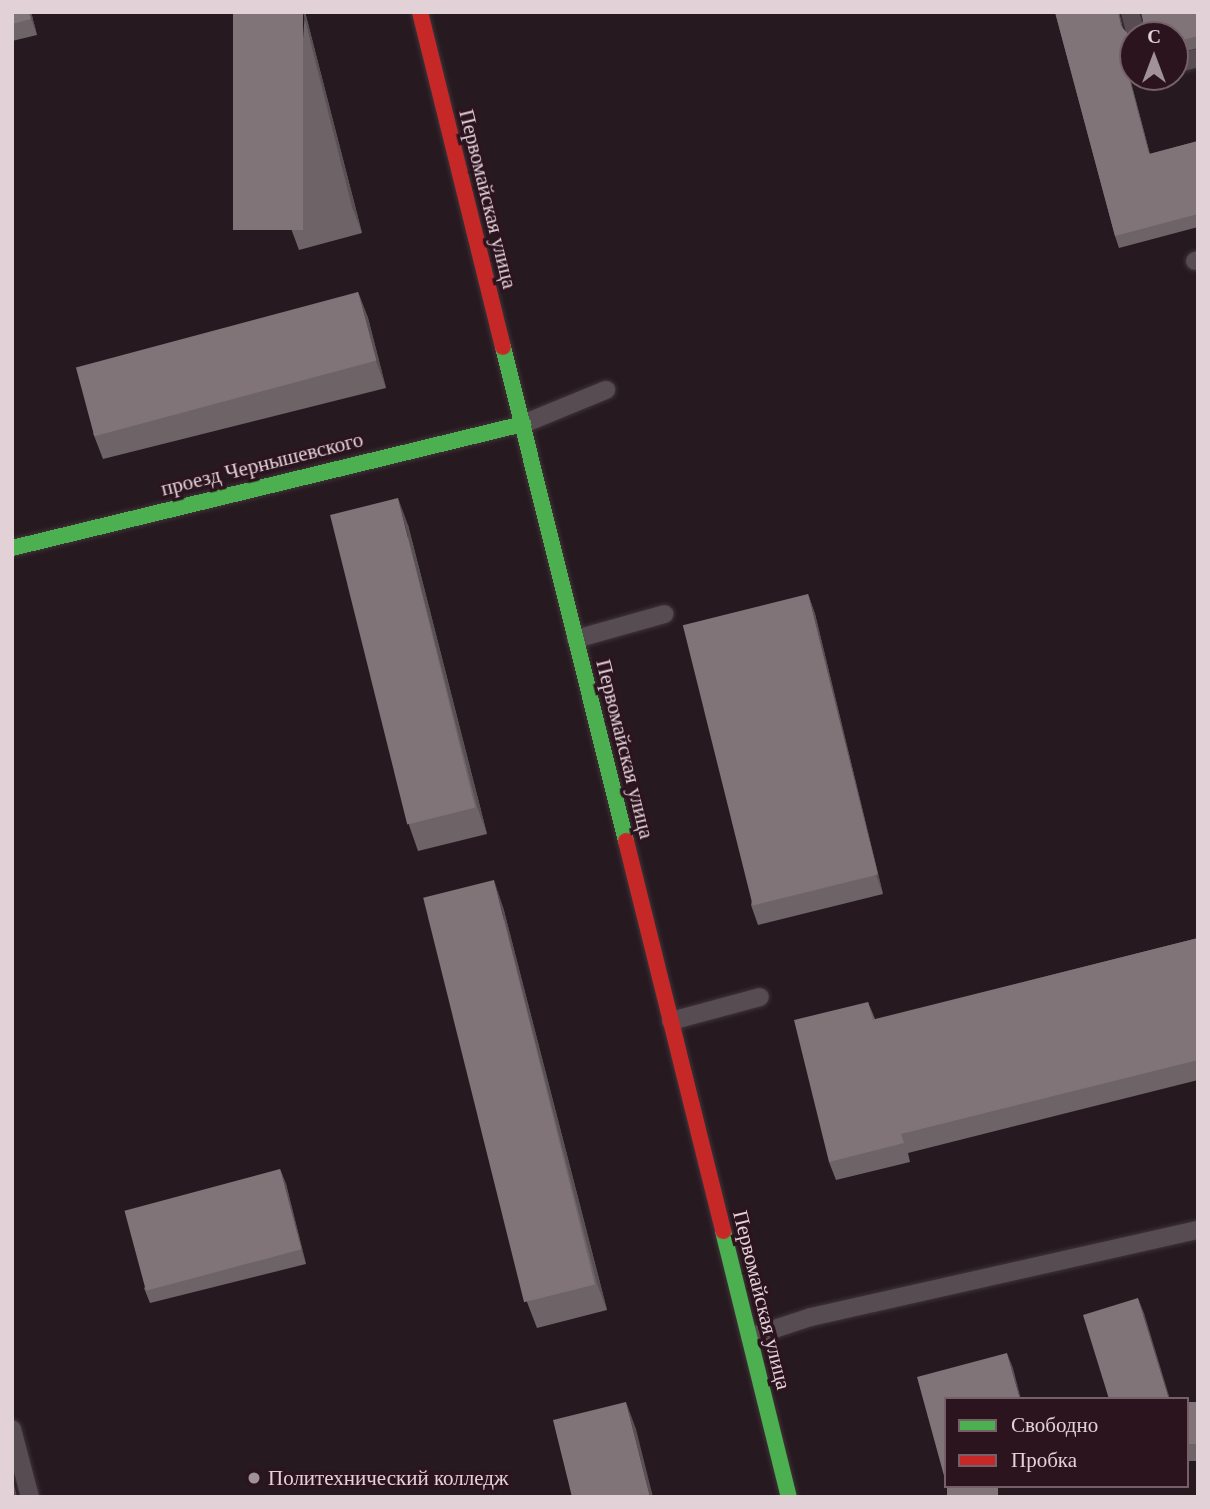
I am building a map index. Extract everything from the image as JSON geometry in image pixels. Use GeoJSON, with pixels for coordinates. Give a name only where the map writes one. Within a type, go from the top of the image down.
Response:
{"type":"FeatureCollection","features":[{"type":"Feature","properties":{"kind":"street","name":"Первомайская улица"},"geometry":{"type":"LineString","coordinates":[[420,12],[789,1497]]}},
{"type":"Feature","properties":{"kind":"street","name":"проезд Чернышевского"},"geometry":{"type":"LineString","coordinates":[[12,548],[523,424]]}},
{"type":"Feature","properties":{"kind":"lane"},"geometry":{"type":"LineString","coordinates":[[523,424],[606,390]]}},
{"type":"Feature","properties":{"kind":"lane"},"geometry":{"type":"LineString","coordinates":[[576,639],[665,614]]}},
{"type":"Feature","properties":{"kind":"lane"},"geometry":{"type":"LineString","coordinates":[[671,1020],[760,997]]}},
{"type":"Feature","properties":{"kind":"lane"},"geometry":{"type":"LineString","coordinates":[[750,1336],[811,1317],[1198,1230]]}},
{"type":"Feature","properties":{"kind":"lane"},"geometry":{"type":"LineString","coordinates":[[12,1429],[30,1497]]}},
{"type":"Feature","properties":{"kind":"building"},"geometry":{"type":"Polygon","coordinates":[[[12,12],[29,12],[31,19],[12,24],[12,12]]]}},
{"type":"Feature","properties":{"kind":"building"},"geometry":{"type":"Polygon","coordinates":[[[233,12],[303,12],[303,230],[233,230],[233,12]]]}},
{"type":"Feature","properties":{"kind":"building"},"geometry":{"type":"Polygon","coordinates":[[[1055,12],[1118,12],[1119,91],[1132,91],[1149,154],[1198,141],[1198,214],[1115,236],[1055,12]]]}},
{"type":"Feature","properties":{"kind":"building"},"geometry":{"type":"Polygon","coordinates":[[[1141,12],[1198,12],[1198,36],[1189,38],[1189,21],[1143,21],[1141,12]]]}},
{"type":"Feature","properties":{"kind":"building"},"geometry":{"type":"Polygon","coordinates":[[[358,292],[376,361],[94,436],[76,368],[358,292]]]}},
{"type":"Feature","properties":{"kind":"building"},"geometry":{"type":"Polygon","coordinates":[[[398,498],[475,808],[407,824],[330,515],[398,498]]]}},
{"type":"Feature","properties":{"kind":"building"},"geometry":{"type":"Polygon","coordinates":[[[808,594],[878,874],[753,906],[683,625],[808,594]]]}},
{"type":"Feature","properties":{"kind":"building"},"geometry":{"type":"Polygon","coordinates":[[[494,880],[595,1285],[524,1302],[423,898],[494,880]]]}},
{"type":"Feature","properties":{"kind":"building"},"geometry":{"type":"Polygon","coordinates":[[[1198,938],[1198,1060],[901,1134],[904,1143],[829,1162],[794,1020],[868,1002],[873,1020],[1198,938]]]}},
{"type":"Feature","properties":{"kind":"building"},"geometry":{"type":"Polygon","coordinates":[[[280,1169],[301,1249],[146,1291],[124,1211],[280,1169]]]}},
{"type":"Feature","properties":{"kind":"building"},"geometry":{"type":"Polygon","coordinates":[[[1138,1298],[1168,1397],[1108,1397],[1083,1315],[1138,1298]]]}},
{"type":"Feature","properties":{"kind":"building"},"geometry":{"type":"Polygon","coordinates":[[[1007,1353],[1019,1397],[944,1397],[944,1476],[917,1377],[1007,1353]]]}},
{"type":"Feature","properties":{"kind":"building"},"geometry":{"type":"Polygon","coordinates":[[[626,1402],[650,1497],[572,1497],[553,1420],[626,1402]]]}},
{"type":"Feature","properties":{"kind":"building"},"geometry":{"type":"Polygon","coordinates":[[[1189,1402],[1198,1402],[1198,1444],[1189,1444],[1189,1402]]]}},
{"type":"Feature","properties":{"kind":"building"},"geometry":{"type":"Polygon","coordinates":[[[947,1488],[998,1488],[998,1497],[947,1497],[947,1488]]]}},
{"type":"Feature","properties":{"kind":"traffic: fast"},"geometry":{"type":"LineString","coordinates":[[503,347],[626,841]]}},
{"type":"Feature","properties":{"kind":"traffic: fast"},"geometry":{"type":"LineString","coordinates":[[12,548],[523,424]]}},
{"type":"Feature","properties":{"kind":"traffic: fast"},"geometry":{"type":"LineString","coordinates":[[723,1231],[789,1497]]}},
{"type":"Feature","properties":{"kind":"traffic: jam"},"geometry":{"type":"LineString","coordinates":[[420,12],[503,347]]}},
{"type":"Feature","properties":{"kind":"traffic: jam"},"geometry":{"type":"LineString","coordinates":[[626,841],[723,1231]]}},
{"type":"Feature","properties":{"kind":"place","name":"Политехнический колледж"},"geometry":{"type":"Point","coordinates":[254,1478]}}]}
